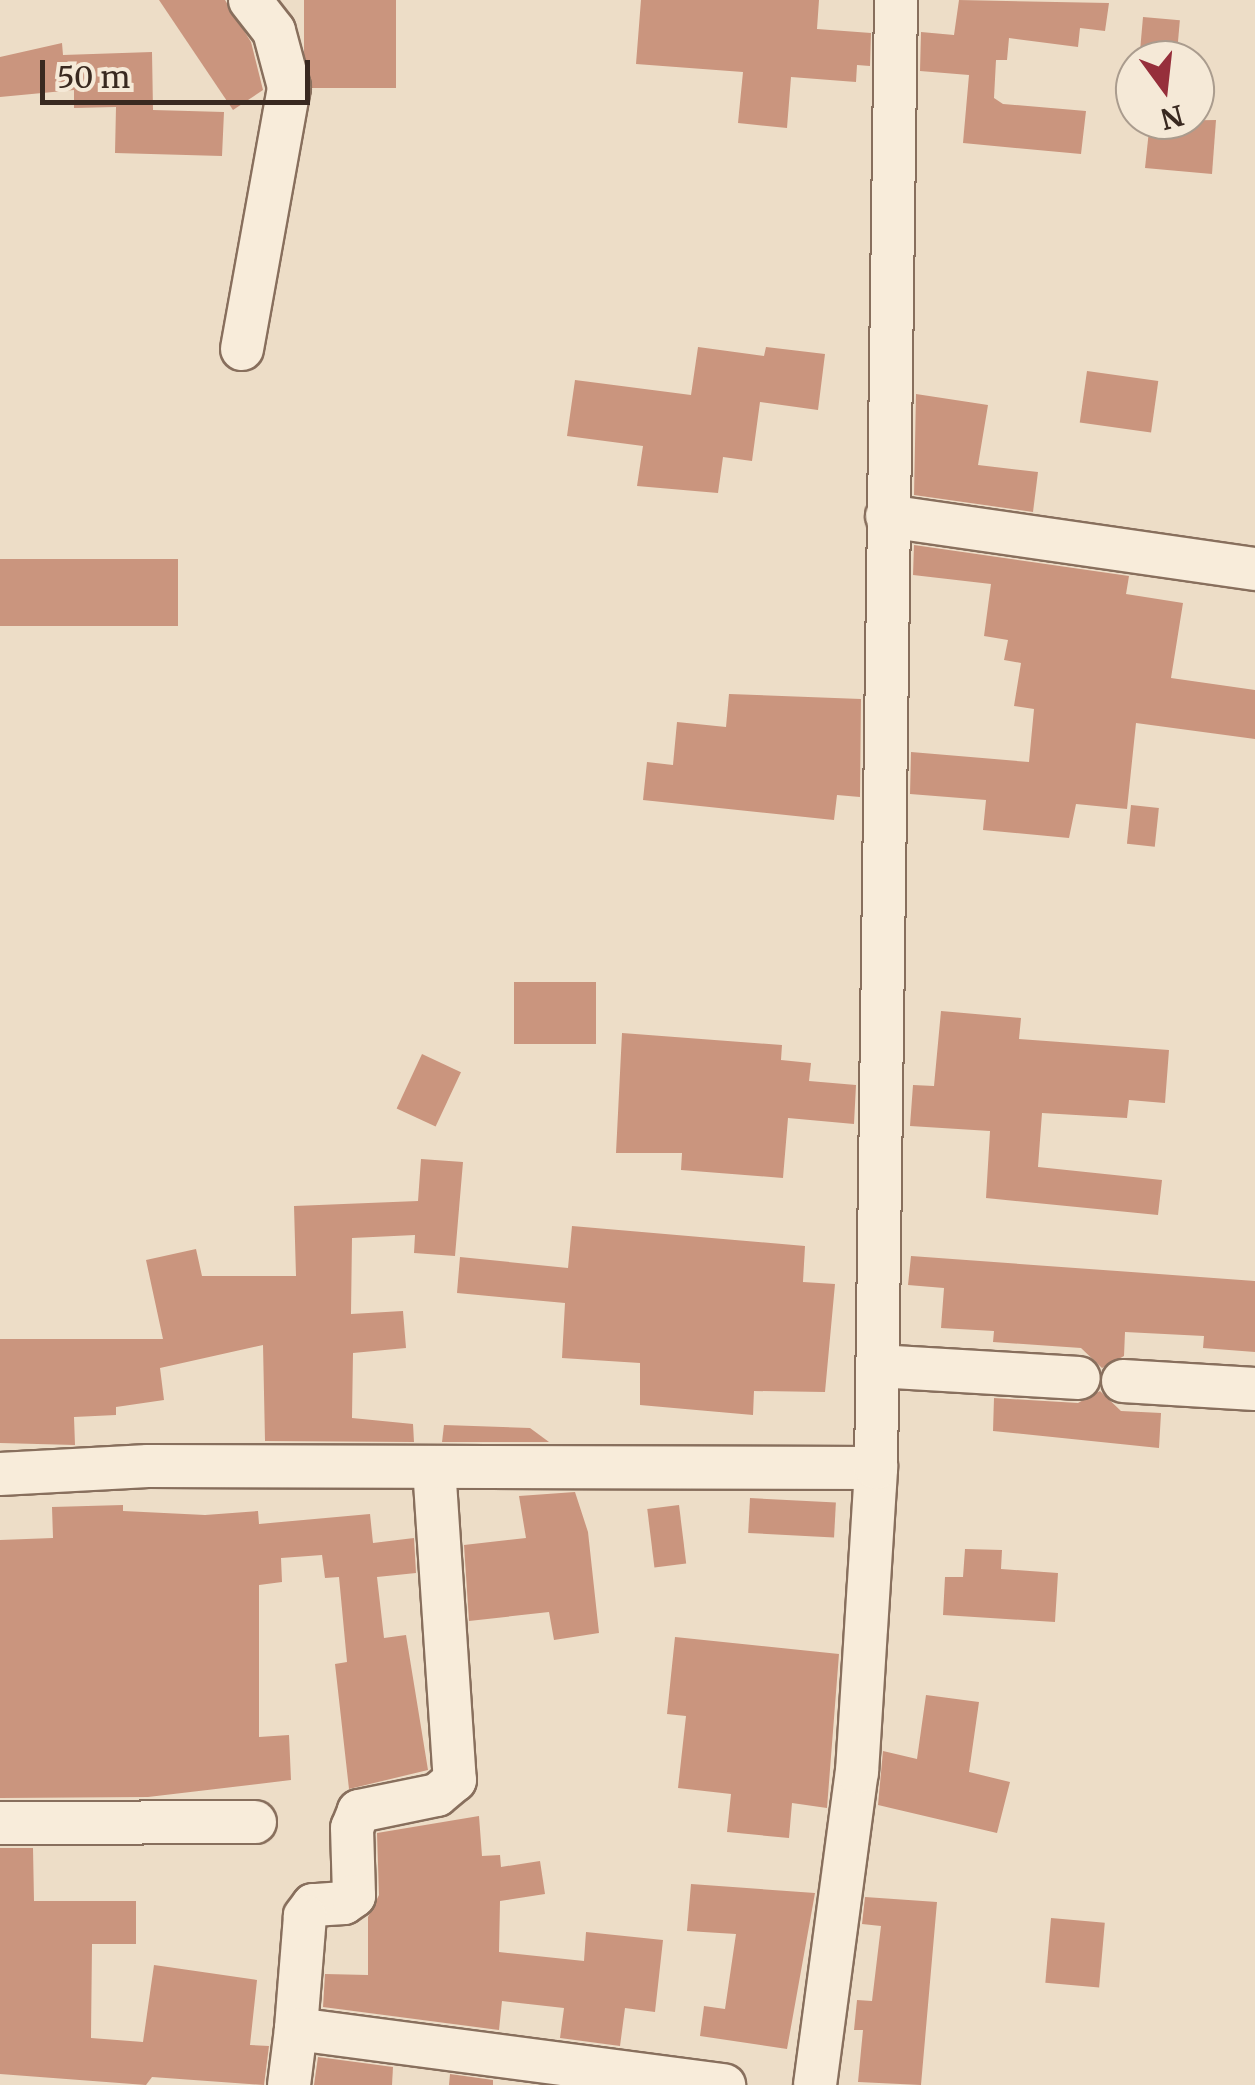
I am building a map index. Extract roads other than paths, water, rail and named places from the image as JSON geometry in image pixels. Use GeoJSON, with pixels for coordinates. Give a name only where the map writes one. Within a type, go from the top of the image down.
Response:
{"type":"FeatureCollection","features":[{"type":"Feature","properties":{"kind":"street"},"geometry":{"type":"LineString","coordinates":[[242,349],[290,87],[274,31],[250,0]]}},
{"type":"Feature","properties":{"kind":"street"},"geometry":{"type":"LineString","coordinates":[[815,2085],[857,1772],[876,1468],[896,0]]}},
{"type":"Feature","properties":{"kind":"street"},"geometry":{"type":"LineString","coordinates":[[887,516],[1255,569]]}},
{"type":"Feature","properties":{"kind":"street"},"geometry":{"type":"LineString","coordinates":[[877,1366],[1079,1378]]}},
{"type":"Feature","properties":{"kind":"street"},"geometry":{"type":"LineString","coordinates":[[1123,1381],[1255,1389]]}},
{"type":"Feature","properties":{"kind":"street"},"geometry":{"type":"LineString","coordinates":[[0,1474],[148,1466],[876,1468]]}},
{"type":"Feature","properties":{"kind":"street"},"geometry":{"type":"LineString","coordinates":[[289,2085],[304,1916],[313,1905],[344,1903],[354,1896],[352,1828],[359,1811],[437,1794],[455,1780],[434,1467]]}},
{"type":"Feature","properties":{"kind":"street"},"geometry":{"type":"LineString","coordinates":[[0,1823],[254,1822]]}},
{"type":"Feature","properties":{"kind":"street"},"geometry":{"type":"LineString","coordinates":[[296,2028],[724,2085]]}}]}
